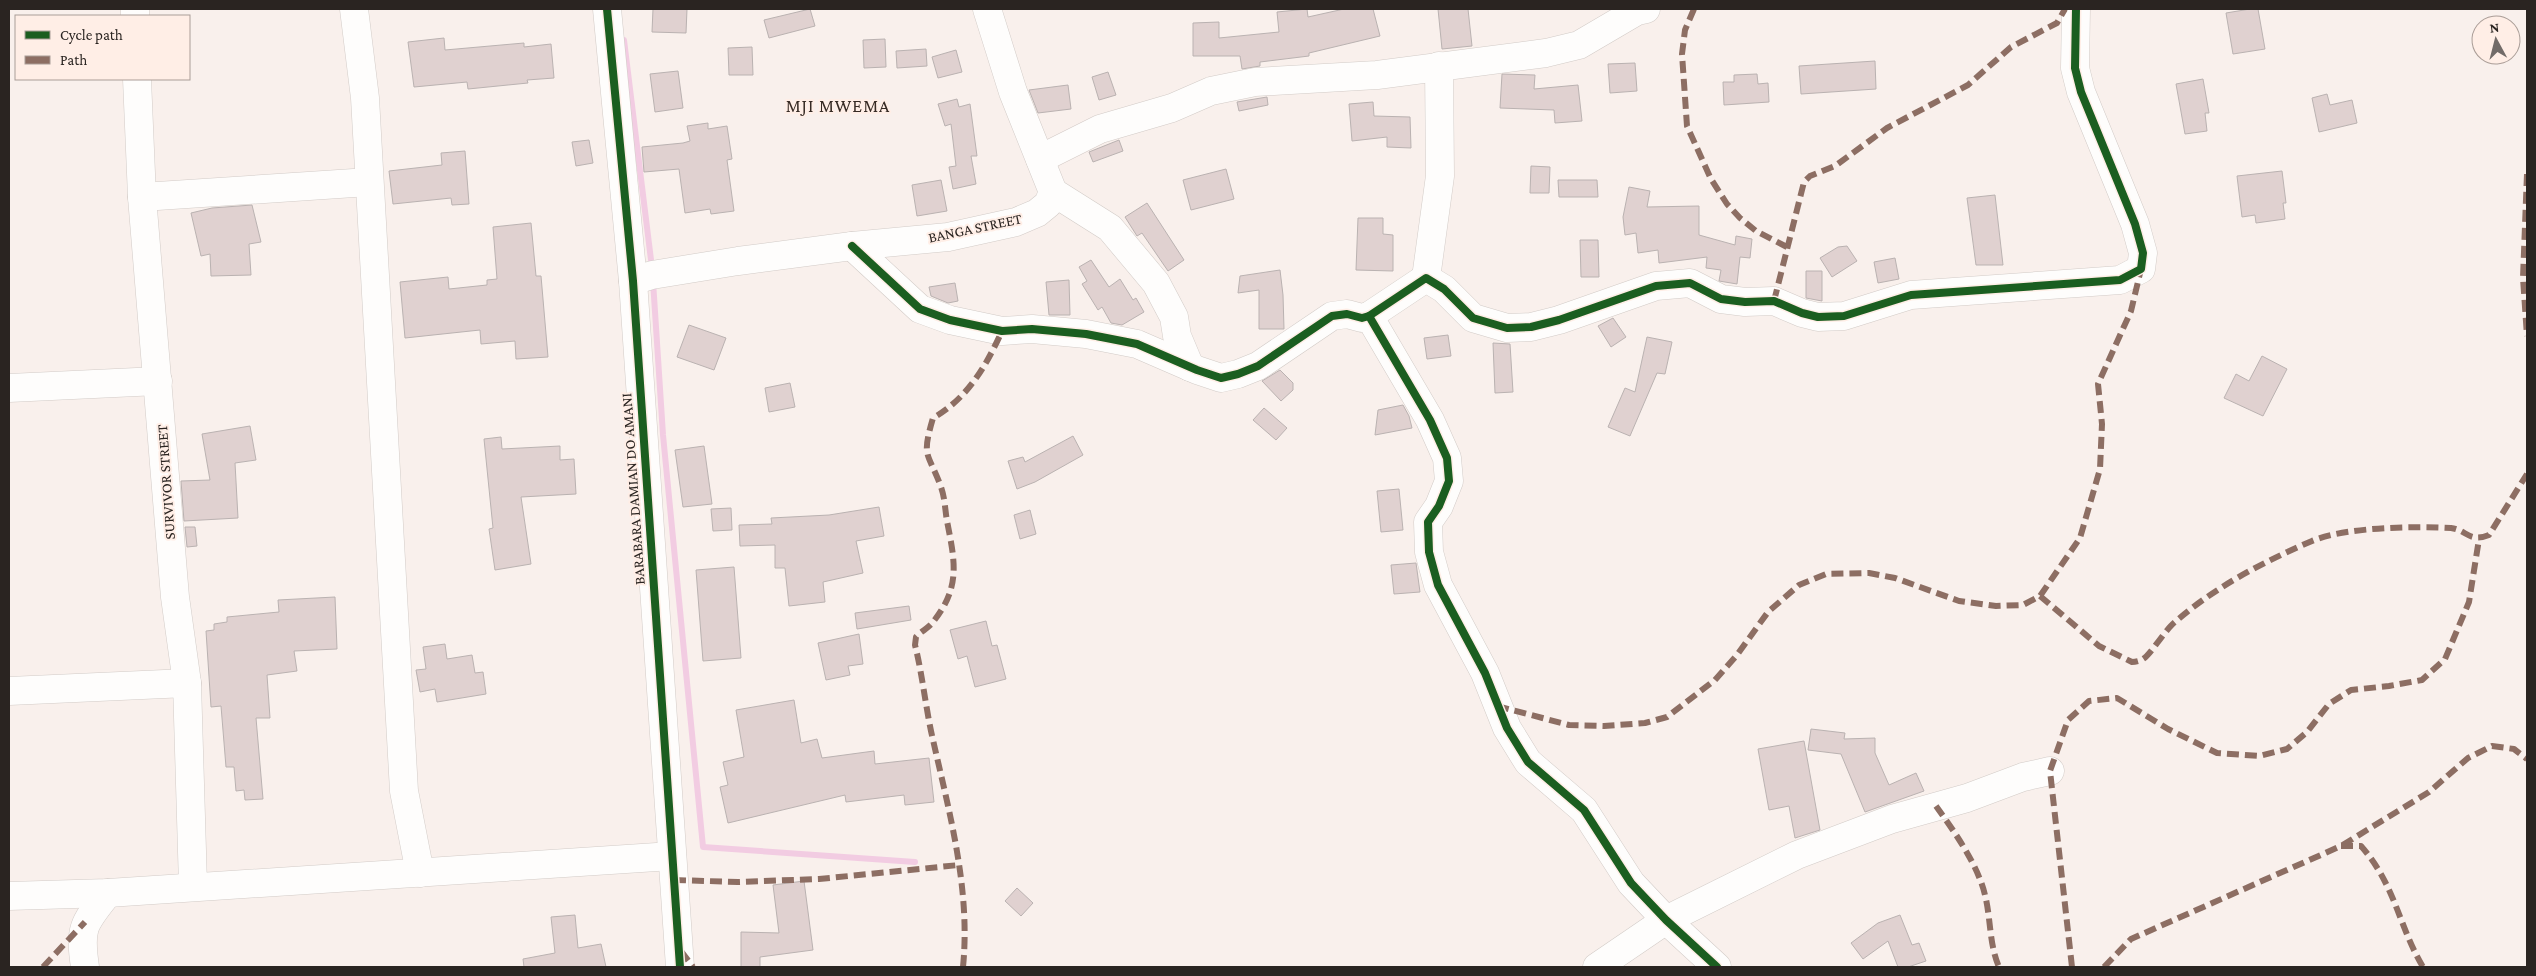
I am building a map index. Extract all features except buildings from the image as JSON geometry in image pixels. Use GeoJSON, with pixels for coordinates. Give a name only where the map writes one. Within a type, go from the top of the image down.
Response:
{"type":"FeatureCollection","features":[{"type":"Feature","properties":{"kind":"street"},"geometry":{"type":"LineString","coordinates":[[354,9],[365,98],[404,791],[420,872]]}},
{"type":"Feature","properties":{"kind":"street","name":"BARABARA DAMIAN DO AMANI"},"geometry":{"type":"LineString","coordinates":[[607,9],[633,281],[680,967]]}},
{"type":"Feature","properties":{"kind":"street"},"geometry":{"type":"LineString","coordinates":[[987,9],[1013,92],[1053,192],[1110,228],[1156,283],[1171,310],[1178,336],[1190,367]]}},
{"type":"Feature","properties":{"kind":"street"},"geometry":{"type":"LineString","coordinates":[[1040,159],[1100,129],[1172,108],[1211,91],[1255,82],[1377,75],[1546,52],[1579,45],[1640,9]]}},
{"type":"Feature","properties":{"kind":"street"},"geometry":{"type":"LineString","coordinates":[[1426,278],[1444,289],[1473,318],[1507,328],[1531,327],[1559,320],[1656,286],[1690,283],[1721,299],[1744,302],[1774,301],[1802,313],[1818,317],[1844,316],[1911,295],[2120,280],[2141,270],[2143,253],[2134,224],[2081,92],[2075,68],[2076,9]]}},
{"type":"Feature","properties":{"kind":"street"},"geometry":{"type":"LineString","coordinates":[[852,246],[920,309],[950,320],[1002,331],[1032,329],[1077,333],[1136,344],[1221,378],[1238,374],[1276,355],[1319,322],[1332,316],[1348,314],[1362,318],[1369,316],[1426,278],[1440,176],[1440,66]]}},
{"type":"Feature","properties":{"kind":"street","name":"SURVIVOR STREET"},"geometry":{"type":"LineString","coordinates":[[137,80],[142,197],[175,597],[187,683],[193,885]]}},
{"type":"Feature","properties":{"kind":"street"},"geometry":{"type":"LineString","coordinates":[[142,197],[369,182]]}},
{"type":"Feature","properties":{"kind":"street","name":"BANGA STREET"},"geometry":{"type":"LineString","coordinates":[[633,281],[652,275],[738,261],[852,246],[948,237],[1016,222],[1037,213],[1048,204],[1053,192]]}},
{"type":"Feature","properties":{"kind":"street"},"geometry":{"type":"LineString","coordinates":[[1369,316],[1430,420],[1447,458],[1449,481],[1439,506],[1428,522],[1429,552],[1438,585],[1485,674],[1507,728],[1528,762],[1584,810],[1631,883],[1666,920],[1717,967]]}},
{"type":"Feature","properties":{"kind":"street"},"geometry":{"type":"LineString","coordinates":[[9,388],[158,381]]}},
{"type":"Feature","properties":{"kind":"street"},"geometry":{"type":"LineString","coordinates":[[9,691],[187,683]]}},
{"type":"Feature","properties":{"kind":"street"},"geometry":{"type":"LineString","coordinates":[[1597,967],[1666,920],[1735,884],[1798,855],[1892,819],[1967,798],[2023,777],[2050,772]]}},
{"type":"Feature","properties":{"kind":"street"},"geometry":{"type":"LineString","coordinates":[[9,896],[108,893],[193,885],[672,856]]}},
{"type":"Feature","properties":{"kind":"street"},"geometry":{"type":"LineString","coordinates":[[86,967],[82,945],[85,922],[108,893]]}},
{"type":"Feature","properties":{"kind":"waterway"},"geometry":{"type":"LineString","coordinates":[[624,40],[652,268]]}},
{"type":"Feature","properties":{"kind":"waterway"},"geometry":{"type":"LineString","coordinates":[[653,281],[663,435],[703,847],[915,862]]}},
{"type":"Feature","properties":{"kind":"marked path"},"geometry":{"type":"LineString","coordinates":[[1694,9],[1685,30],[1682,54],[1687,126],[1711,179],[1727,204],[1756,231],[1787,247]]}},
{"type":"Feature","properties":{"kind":"marked path"},"geometry":{"type":"LineString","coordinates":[[1774,301],[1804,182],[1810,176],[1835,166],[1887,128],[1968,85],[2011,47],[2057,23],[2065,9]]}},
{"type":"Feature","properties":{"kind":"marked path"},"geometry":{"type":"LineString","coordinates":[[2527,174],[2523,278],[2527,336]]}},
{"type":"Feature","properties":{"kind":"marked path"},"geometry":{"type":"LineString","coordinates":[[1497,706],[1569,725],[1604,726],[1645,723],[1667,717],[1715,680],[1737,655],[1768,612],[1799,585],[1826,574],[1869,573],[1895,578],[1959,601],[1996,606],[2023,605],[2040,596],[2080,538],[2100,469],[2102,424],[2098,384],[2131,311],[2141,269]]}},
{"type":"Feature","properties":{"kind":"marked path"},"geometry":{"type":"LineString","coordinates":[[963,967],[965,937],[961,877],[951,818],[931,731],[915,645],[916,637],[931,624],[942,609],[948,597],[954,574],[943,495],[928,454],[927,441],[933,418],[956,401],[975,380],[1002,331]]}},
{"type":"Feature","properties":{"kind":"marked path"},"geometry":{"type":"LineString","coordinates":[[2040,596],[2099,646],[2132,662],[2142,660],[2167,630],[2190,609],[2240,576],[2312,541],[2326,536],[2380,528],[2451,528],[2477,538],[2489,535],[2527,474]]}},
{"type":"Feature","properties":{"kind":"marked path"},"geometry":{"type":"LineString","coordinates":[[2072,967],[2050,771],[2068,720],[2089,701],[2117,698],[2168,729],[2217,753],[2259,756],[2287,749],[2307,732],[2329,704],[2351,690],[2422,680],[2445,659],[2469,602],[2479,539]]}},
{"type":"Feature","properties":{"kind":"marked path"},"geometry":{"type":"LineString","coordinates":[[2104,967],[2131,939],[2341,846],[2429,792],[2468,758],[2492,746],[2514,749],[2527,759]]}},
{"type":"Feature","properties":{"kind":"marked path"},"geometry":{"type":"LineString","coordinates":[[1936,806],[1965,849],[1982,884],[1987,904],[1993,949],[1999,967]]}},
{"type":"Feature","properties":{"kind":"marked path"},"geometry":{"type":"LineString","coordinates":[[2341,846],[2361,846],[2373,861],[2382,876],[2423,967]]}},
{"type":"Feature","properties":{"kind":"marked path"},"geometry":{"type":"LineString","coordinates":[[674,880],[738,882],[819,879],[959,865]]}},
{"type":"Feature","properties":{"kind":"marked path"},"geometry":{"type":"LineString","coordinates":[[43,967],[85,922]]}},
{"type":"Feature","properties":{"kind":"marked path"},"geometry":{"type":"LineString","coordinates":[[681,951],[693,967]]}},
{"type":"Feature","properties":{"kind":"cycle path"},"geometry":{"type":"LineString","coordinates":[[607,9],[633,281],[680,967]]}},
{"type":"Feature","properties":{"kind":"cycle path"},"geometry":{"type":"LineString","coordinates":[[1369,316],[1426,278],[1444,289],[1473,318],[1507,328],[1531,327],[1559,320],[1656,286],[1690,283],[1721,299],[1745,302],[1774,301],[1802,313],[1818,317],[1844,316],[1911,295],[2120,280],[2141,269],[2143,253],[2135,224],[2081,92],[2075,68],[2076,9]]}},
{"type":"Feature","properties":{"kind":"cycle path"},"geometry":{"type":"LineString","coordinates":[[852,246],[920,309],[950,320],[1002,331],[1032,329],[1086,334],[1137,344],[1197,370],[1221,378],[1258,366],[1332,316],[1347,314],[1362,318],[1369,316],[1430,420],[1447,458],[1449,481],[1439,506],[1428,522],[1429,552],[1438,585],[1485,673],[1507,728],[1528,762],[1584,810],[1631,883],[1666,920],[1717,967]]}},
{"type":"Feature","properties":{"kind":"district","name":"MJI MWEMA"},"geometry":{"type":"Point","coordinates":[838,106]}}]}
